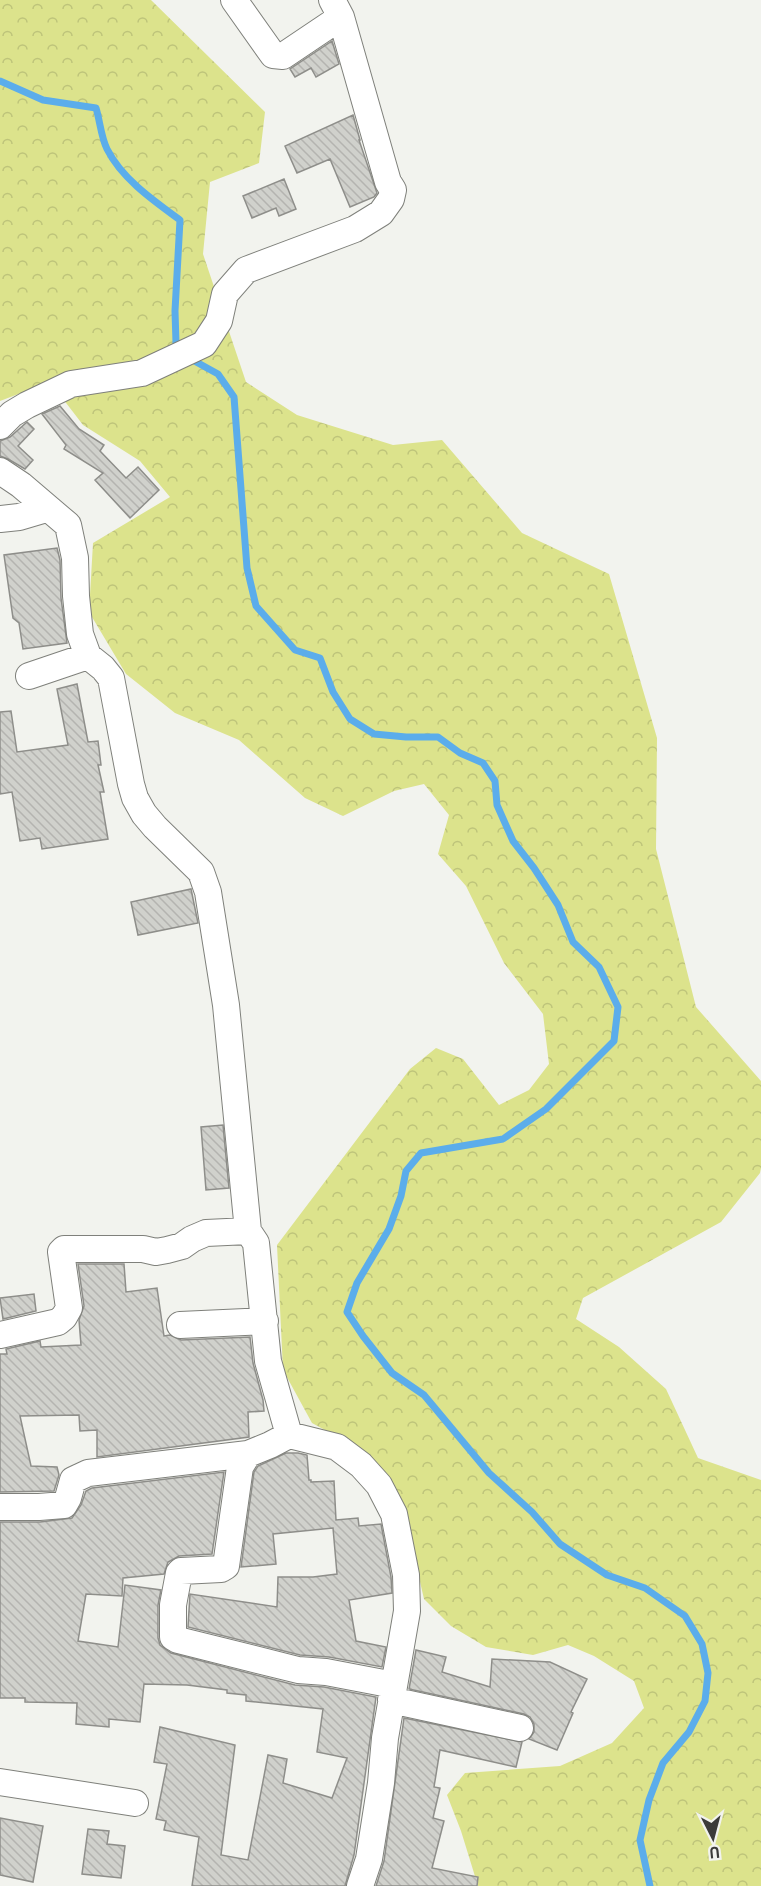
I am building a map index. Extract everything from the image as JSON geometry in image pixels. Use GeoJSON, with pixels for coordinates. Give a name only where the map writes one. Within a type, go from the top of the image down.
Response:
{"type":"FeatureCollection","features":[{"type":"Feature","properties":{"kind":"street"},"geometry":{"type":"LineString","coordinates":[[0,426],[20,409],[71,384],[142,374],[204,344],[219,321],[225,294],[246,270],[355,229],[381,213],[391,199],[393,190],[388,182],[337,8],[283,56],[278,56],[273,55],[234,0]]}},
{"type":"Feature","properties":{"kind":"street"},"geometry":{"type":"LineString","coordinates":[[0,471],[21,485],[46,509],[68,525],[75,558],[80,634],[88,656],[111,678],[135,798],[155,827],[201,872],[208,892],[226,1005],[248,1230],[256,1243],[268,1361],[289,1435]]}},
{"type":"Feature","properties":{"kind":"street"},"geometry":{"type":"LineString","coordinates":[[0,519],[19,517],[46,509]]}},
{"type":"Feature","properties":{"kind":"street"},"geometry":{"type":"LineString","coordinates":[[29,676],[88,656]]}},
{"type":"Feature","properties":{"kind":"street"},"geometry":{"type":"LineString","coordinates":[[0,1335],[58,1322],[64,1317],[69,1308],[62,1252],[64,1249],[143,1249],[156,1252],[182,1246],[206,1233],[248,1230]]}},
{"type":"Feature","properties":{"kind":"street"},"geometry":{"type":"LineString","coordinates":[[180,1325],[265,1321]]}},
{"type":"Feature","properties":{"kind":"street"},"geometry":{"type":"LineString","coordinates":[[0,1507],[64,1505],[73,1480],[88,1473],[248,1454],[289,1435],[337,1447],[361,1465],[379,1485],[394,1514],[406,1575],[408,1598],[385,1738],[381,1783],[370,1851],[360,1886]]}},
{"type":"Feature","properties":{"kind":"street"},"geometry":{"type":"LineString","coordinates":[[248,1454],[240,1467],[226,1566],[221,1569],[180,1571],[173,1605],[173,1636],[178,1640],[298,1670],[326,1672],[519,1728]]}},
{"type":"Feature","properties":{"kind":"street"},"geometry":{"type":"LineString","coordinates":[[0,1782],[135,1803]]}},
{"type":"Feature","properties":{"kind":"green space"},"geometry":{"type":"Polygon","coordinates":[[[0,0],[151,0],[265,112],[259,163],[210,182],[203,254],[246,382],[297,415],[393,445],[442,440],[522,533],[609,574],[657,738],[656,849],[696,1007],[761,1081],[761,1168],[760,1173],[721,1222],[583,1298],[576,1319],[619,1347],[666,1389],[698,1458],[761,1480],[761,1886],[478,1886],[447,1795],[465,1773],[560,1766],[612,1743],[644,1708],[634,1681],[594,1656],[568,1645],[533,1655],[486,1647],[451,1626],[424,1599],[401,1500],[358,1448],[312,1423],[283,1370],[277,1245],[410,1069],[436,1048],[463,1059],[499,1105],[529,1090],[549,1064],[543,1014],[504,963],[466,886],[438,854],[449,815],[424,784],[394,791],[343,816],[305,798],[239,740],[175,713],[126,674],[89,612],[93,543],[170,497],[140,461],[83,425],[50,382],[0,401],[0,0]]]}},
{"type":"Feature","properties":{"kind":"building"},"geometry":{"type":"Polygon","coordinates":[[[332,41],[339,64],[316,77],[311,68],[295,77],[290,69],[332,41]]]}},
{"type":"Feature","properties":{"kind":"building"},"geometry":{"type":"Polygon","coordinates":[[[353,115],[377,193],[374,197],[350,207],[330,159],[297,173],[285,146],[353,115]]]}},
{"type":"Feature","properties":{"kind":"building"},"geometry":{"type":"Polygon","coordinates":[[[284,179],[296,209],[279,216],[276,208],[252,218],[243,196],[284,179]]]}},
{"type":"Feature","properties":{"kind":"building"},"geometry":{"type":"Polygon","coordinates":[[[60,406],[79,429],[104,445],[100,451],[126,478],[138,467],[159,490],[130,518],[95,480],[103,473],[64,449],[66,445],[42,414],[60,406]]]}},
{"type":"Feature","properties":{"kind":"building"},"geometry":{"type":"Polygon","coordinates":[[[27,422],[34,429],[18,446],[33,460],[25,469],[0,456],[0,441],[10,437],[27,422]]]}},
{"type":"Feature","properties":{"kind":"building"},"geometry":{"type":"Polygon","coordinates":[[[57,548],[67,643],[23,649],[19,623],[13,618],[4,555],[57,548]]]}},
{"type":"Feature","properties":{"kind":"building"},"geometry":{"type":"Polygon","coordinates":[[[77,684],[88,742],[98,741],[101,765],[98,765],[104,792],[100,792],[108,839],[42,849],[40,838],[20,841],[12,792],[0,794],[0,712],[11,711],[17,752],[68,745],[57,689],[77,684]]]}},
{"type":"Feature","properties":{"kind":"building"},"geometry":{"type":"Polygon","coordinates":[[[191,889],[198,923],[138,935],[131,902],[191,889]]]}},
{"type":"Feature","properties":{"kind":"building"},"geometry":{"type":"Polygon","coordinates":[[[223,1125],[229,1188],[206,1190],[201,1127],[223,1125]]]}},
{"type":"Feature","properties":{"kind":"building"},"geometry":{"type":"Polygon","coordinates":[[[78,1264],[124,1264],[126,1292],[157,1288],[164,1336],[170,1335],[181,1340],[250,1337],[253,1363],[264,1411],[248,1412],[249,1437],[97,1457],[97,1430],[80,1431],[79,1415],[20,1416],[31,1466],[57,1467],[59,1475],[54,1491],[0,1492],[0,1354],[7,1354],[6,1349],[40,1341],[41,1347],[81,1345],[79,1320],[84,1306],[78,1264]]]}},
{"type":"Feature","properties":{"kind":"building"},"geometry":{"type":"Polygon","coordinates":[[[34,1294],[36,1311],[3,1319],[0,1298],[34,1294]]]}},
{"type":"Feature","properties":{"kind":"building"},"geometry":{"type":"Polygon","coordinates":[[[286,1453],[307,1455],[311,1482],[334,1481],[336,1520],[358,1518],[359,1526],[381,1524],[392,1593],[349,1600],[356,1641],[386,1647],[382,1667],[329,1657],[300,1655],[188,1627],[190,1594],[277,1607],[278,1577],[337,1574],[333,1528],[273,1534],[276,1564],[241,1567],[254,1472],[258,1466],[286,1453]]]}},
{"type":"Feature","properties":{"kind":"building"},"geometry":{"type":"Polygon","coordinates":[[[224,1472],[212,1554],[179,1556],[168,1562],[164,1574],[123,1578],[122,1596],[86,1594],[78,1641],[118,1647],[125,1585],[161,1590],[158,1605],[158,1638],[160,1645],[171,1653],[295,1685],[324,1687],[376,1697],[354,1855],[345,1886],[192,1886],[199,1837],[164,1830],[166,1821],[156,1819],[167,1764],[154,1762],[160,1727],[235,1745],[221,1855],[248,1860],[268,1755],[287,1759],[283,1783],[332,1798],[347,1758],[317,1752],[323,1709],[246,1701],[246,1695],[227,1693],[227,1690],[187,1685],[144,1684],[140,1722],[109,1719],[109,1727],[76,1724],[77,1703],[25,1702],[25,1698],[0,1698],[0,1522],[40,1522],[72,1518],[81,1505],[86,1491],[92,1488],[224,1472]]]}},
{"type":"Feature","properties":{"kind":"building"},"geometry":{"type":"Polygon","coordinates":[[[416,1650],[446,1657],[442,1672],[490,1687],[492,1659],[550,1662],[587,1679],[571,1712],[573,1713],[557,1750],[529,1739],[534,1732],[534,1724],[530,1717],[524,1714],[409,1689],[416,1650]]]}},
{"type":"Feature","properties":{"kind":"building"},"geometry":{"type":"Polygon","coordinates":[[[404,1718],[522,1742],[516,1767],[440,1750],[434,1787],[440,1788],[433,1818],[444,1821],[432,1868],[478,1877],[477,1886],[376,1886],[384,1861],[404,1718]]]}},
{"type":"Feature","properties":{"kind":"building"},"geometry":{"type":"Polygon","coordinates":[[[0,1818],[43,1826],[33,1882],[0,1875],[0,1818]]]}},
{"type":"Feature","properties":{"kind":"building"},"geometry":{"type":"Polygon","coordinates":[[[88,1829],[109,1831],[107,1844],[125,1846],[121,1878],[82,1874],[88,1829]]]}},
{"type":"Feature","properties":{"kind":"waterway"},"geometry":{"type":"LineString","coordinates":[[0,81],[43,100],[96,108],[105,144],[113,160],[139,189],[180,220],[175,311],[176,343],[182,350]]}},
{"type":"Feature","properties":{"kind":"waterway"},"geometry":{"type":"LineString","coordinates":[[189,358],[218,374],[234,397],[247,568],[256,606],[295,650],[320,658],[333,692],[350,719],[374,734],[438,737],[460,753],[483,763],[495,781],[497,805],[513,841],[558,905],[573,942],[599,967],[618,1007],[614,1041],[546,1109],[503,1139],[421,1153],[406,1171],[401,1196],[389,1229],[357,1283],[347,1312],[392,1373],[424,1395],[489,1473],[532,1512],[560,1544],[607,1575],[645,1588],[685,1616],[702,1644],[708,1673],[705,1701],[689,1732],[663,1763],[649,1800],[640,1840],[650,1886]]}}]}
